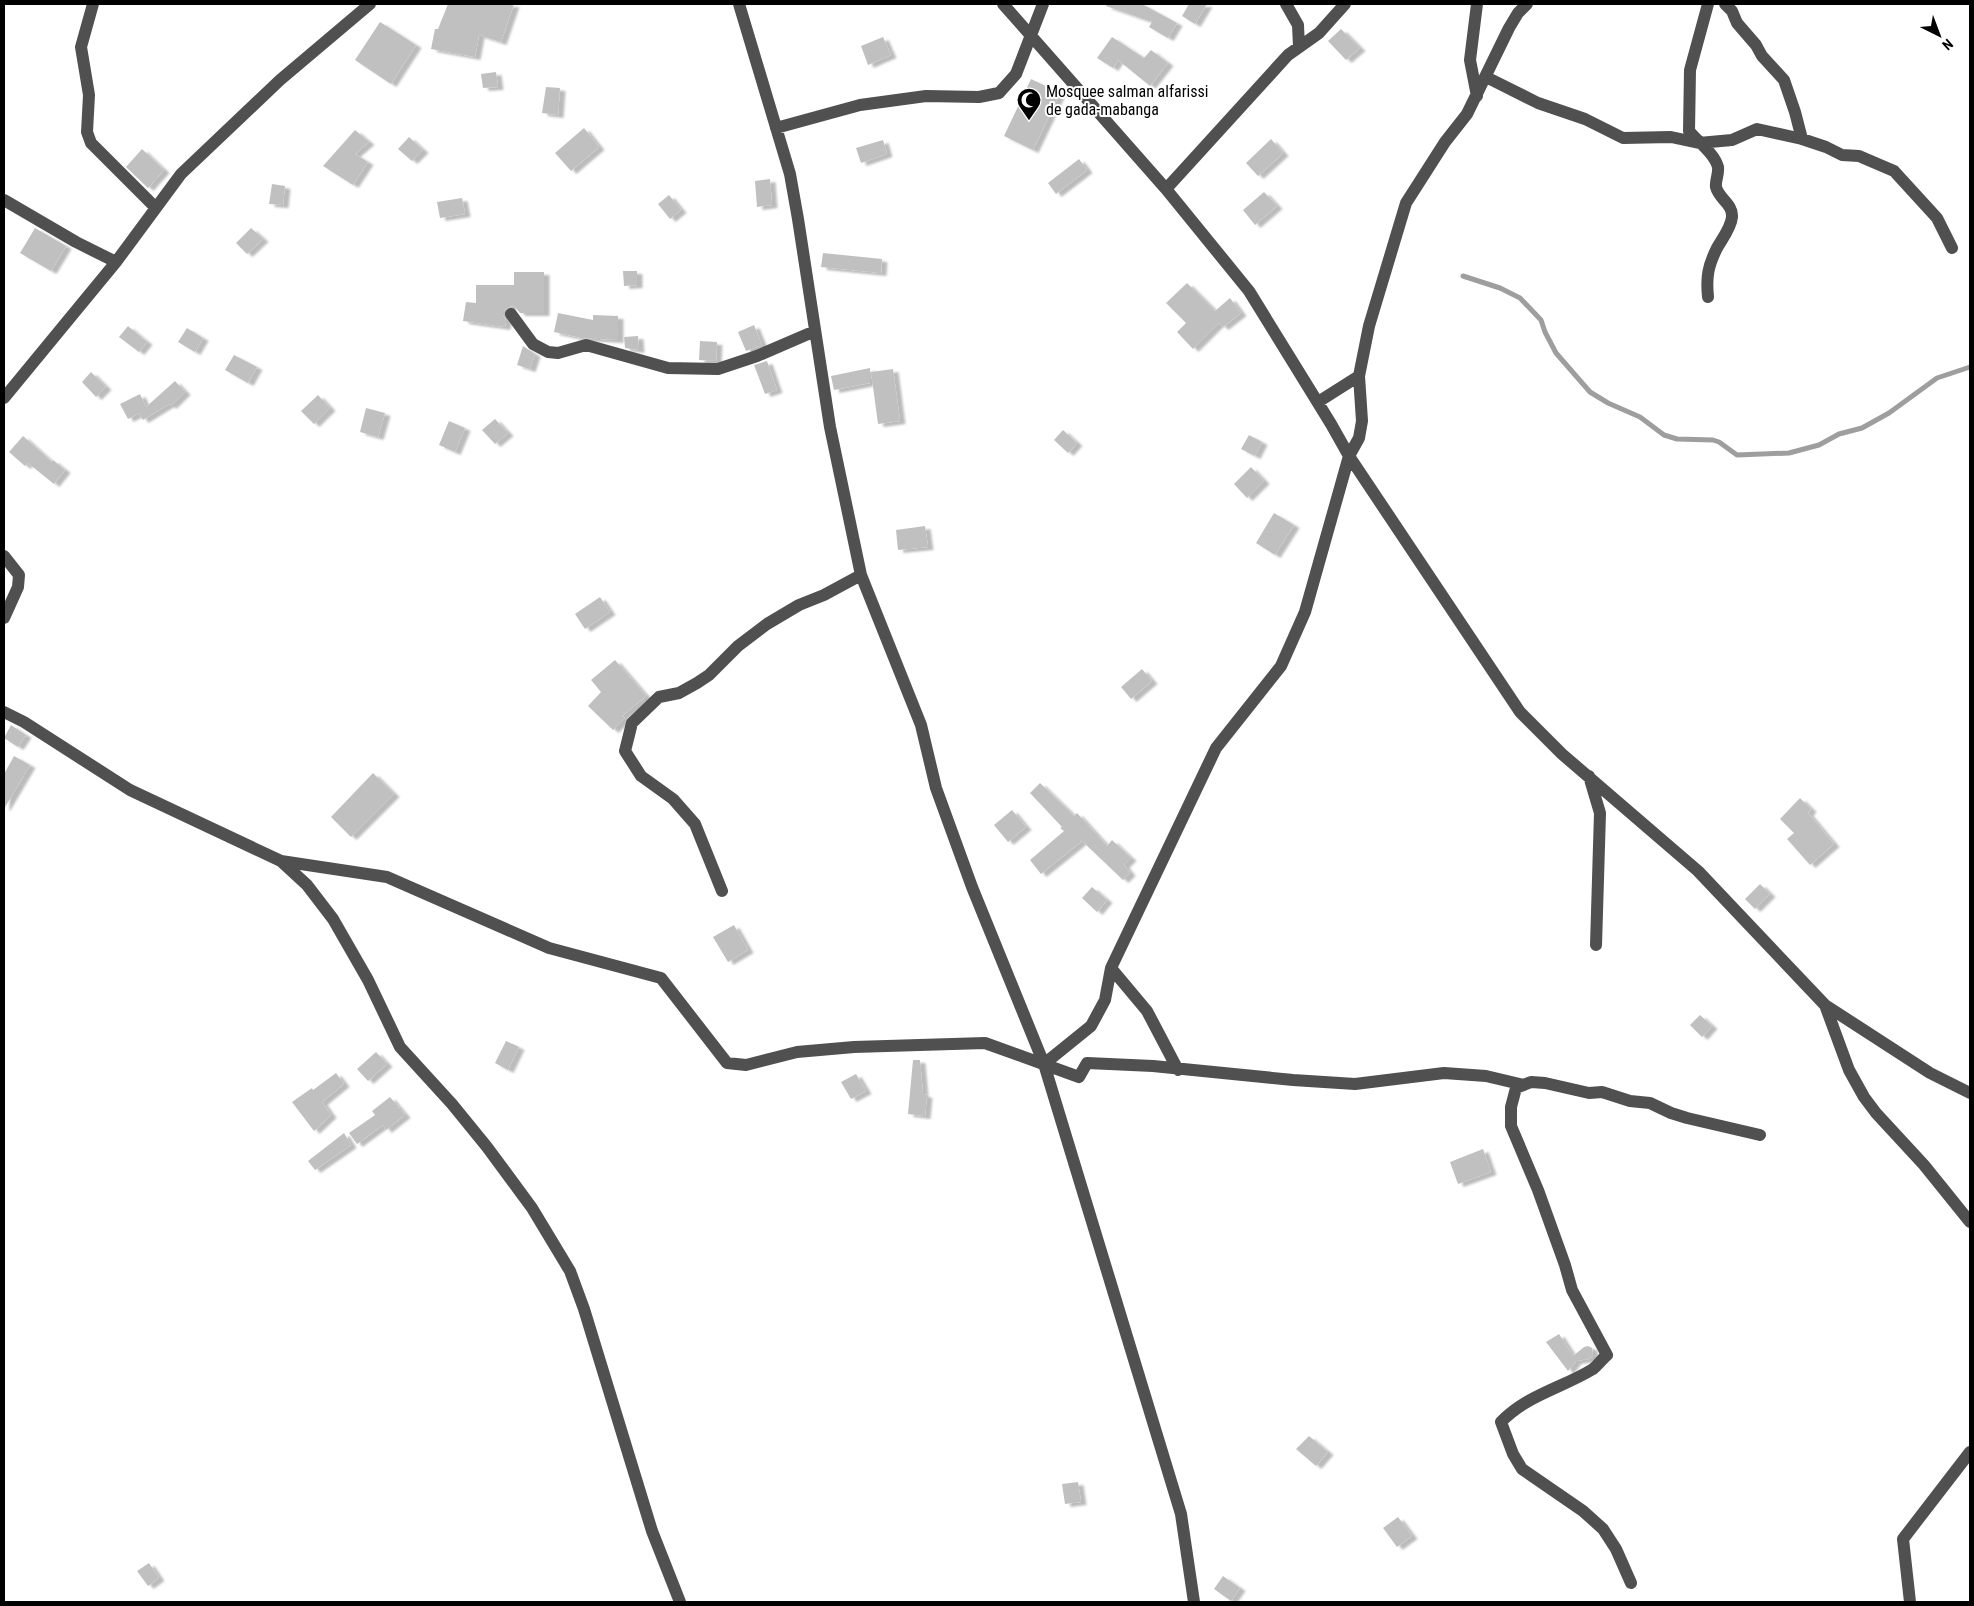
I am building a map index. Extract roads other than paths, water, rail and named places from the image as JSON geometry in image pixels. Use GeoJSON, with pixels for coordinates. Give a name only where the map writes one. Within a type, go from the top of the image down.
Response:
{"type":"FeatureCollection","features":[{"type":"Feature","properties":{"kind":"street"},"geometry":{"type":"LineString","coordinates":[[93,4],[82,47],[89,95],[87,132],[91,144],[156,207]]}},
{"type":"Feature","properties":{"kind":"street"},"geometry":{"type":"LineString","coordinates":[[4,398],[116,262],[181,174],[266,94],[370,4]]}},
{"type":"Feature","properties":{"kind":"street"},"geometry":{"type":"LineString","coordinates":[[739,4],[790,174],[830,427],[861,574],[921,725],[936,788],[972,888],[1044,1064],[1181,1514],[1194,1602]]}},
{"type":"Feature","properties":{"kind":"street"},"geometry":{"type":"LineString","coordinates":[[1002,4],[1166,189],[1249,291],[1349,456],[1520,712],[1562,754],[1698,871],[1825,1005],[1930,1073],[1970,1093]]}},
{"type":"Feature","properties":{"kind":"street"},"geometry":{"type":"LineString","coordinates":[[776,128],[860,106],[926,96],[979,97],[999,93],[1016,74],[1029,36],[1043,4]]}},
{"type":"Feature","properties":{"kind":"street"},"geometry":{"type":"LineString","coordinates":[[1286,4],[1298,25],[1299,47]]}},
{"type":"Feature","properties":{"kind":"street"},"geometry":{"type":"LineString","coordinates":[[1166,189],[1288,55],[1319,33],[1345,4]]}},
{"type":"Feature","properties":{"kind":"street"},"geometry":{"type":"LineString","coordinates":[[1477,4],[1470,60],[1477,96]]}},
{"type":"Feature","properties":{"kind":"street"},"geometry":{"type":"LineString","coordinates":[[1044,1064],[1091,1026],[1105,1000],[1111,968],[1216,748],[1281,666],[1305,612],[1349,456],[1359,438],[1362,421],[1359,376],[1369,326],[1406,203],[1445,142],[1467,114],[1509,28],[1526,4]]}},
{"type":"Feature","properties":{"kind":"street"},"geometry":{"type":"LineString","coordinates":[[1708,4],[1690,70],[1689,131],[1709,151],[1718,168],[1716,186],[1722,198],[1731,208],[1732,217],[1728,231],[1716,250],[1706,276],[1708,297]]}},
{"type":"Feature","properties":{"kind":"street"},"geometry":{"type":"LineString","coordinates":[[1725,4],[1732,11],[1737,23],[1756,45],[1762,56],[1784,80],[1802,139]]}},
{"type":"Feature","properties":{"kind":"street"},"geometry":{"type":"LineString","coordinates":[[1486,76],[1538,103],[1585,120],[1624,138],[1671,137],[1699,143],[1732,140],[1757,129],[1826,146],[1842,154],[1859,156],[1894,171],[1937,218],[1952,248]]}},
{"type":"Feature","properties":{"kind":"street"},"geometry":{"type":"LineString","coordinates":[[4,200],[76,242],[116,262]]}},
{"type":"Feature","properties":{"kind":"street"},"geometry":{"type":"LineString","coordinates":[[512,314],[533,344],[548,352],[558,353],[586,345],[668,368],[718,369],[757,356],[815,331]]}},
{"type":"Feature","properties":{"kind":"street"},"geometry":{"type":"LineString","coordinates":[[1318,402],[1359,376]]}},
{"type":"Feature","properties":{"kind":"street"},"geometry":{"type":"LineString","coordinates":[[4,556],[20,575],[18,587],[4,618]]}},
{"type":"Feature","properties":{"kind":"street"},"geometry":{"type":"LineString","coordinates":[[722,891],[695,824],[673,798],[641,776],[626,751],[632,723],[659,697],[679,693],[708,675],[738,646],[767,624],[799,605],[824,595],[861,574]]}},
{"type":"Feature","properties":{"kind":"street"},"geometry":{"type":"LineString","coordinates":[[4,712],[24,722],[130,790],[281,862],[308,885],[333,919],[368,980],[400,1047],[452,1104],[487,1147],[532,1208],[570,1271],[584,1309],[652,1531],[680,1602]]}},
{"type":"Feature","properties":{"kind":"street"},"geometry":{"type":"LineString","coordinates":[[1588,776],[1600,813],[1596,944]]}},
{"type":"Feature","properties":{"kind":"street"},"geometry":{"type":"LineString","coordinates":[[281,862],[387,877],[549,948],[661,978],[727,1063],[746,1065],[796,1052],[854,1047],[985,1043],[1079,1077],[1087,1063],[1153,1066],[1178,1070],[1355,1084],[1444,1073],[1486,1076],[1524,1085]]}},
{"type":"Feature","properties":{"kind":"street"},"geometry":{"type":"LineString","coordinates":[[1111,968],[1147,1010],[1178,1070]]}},
{"type":"Feature","properties":{"kind":"street"},"geometry":{"type":"LineString","coordinates":[[1825,1005],[1850,1070],[1864,1097],[1876,1113],[1924,1165],[1970,1222]]}},
{"type":"Feature","properties":{"kind":"street"},"geometry":{"type":"LineString","coordinates":[[1631,1583],[1616,1549],[1603,1529],[1583,1511],[1522,1469],[1501,1422],[1511,1412],[1541,1393],[1594,1368],[1607,1355],[1572,1290],[1538,1190],[1511,1126],[1511,1107],[1516,1088],[1531,1082],[1545,1083],[1589,1093],[1602,1092],[1630,1100],[1650,1103],[1687,1118],[1760,1134]]}},
{"type":"Feature","properties":{"kind":"street"},"geometry":{"type":"LineString","coordinates":[[1910,1602],[1903,1538],[1970,1452]]}},
{"type":"Feature","properties":{"kind":"waterway"},"geometry":{"type":"LineString","coordinates":[[1463,276],[1500,288],[1520,298],[1541,320],[1556,353],[1590,392],[1608,403],[1640,417],[1664,435],[1677,439],[1713,440],[1737,455],[1789,453],[1819,445],[1839,434],[1862,428],[1889,413],[1937,378],[1970,367]]}},
{"type":"Feature","properties":{"kind":"place","name":"Mosquee salman alfarissi de gada-mabanga"},"geometry":{"type":"Point","coordinates":[1029,121]}}]}
